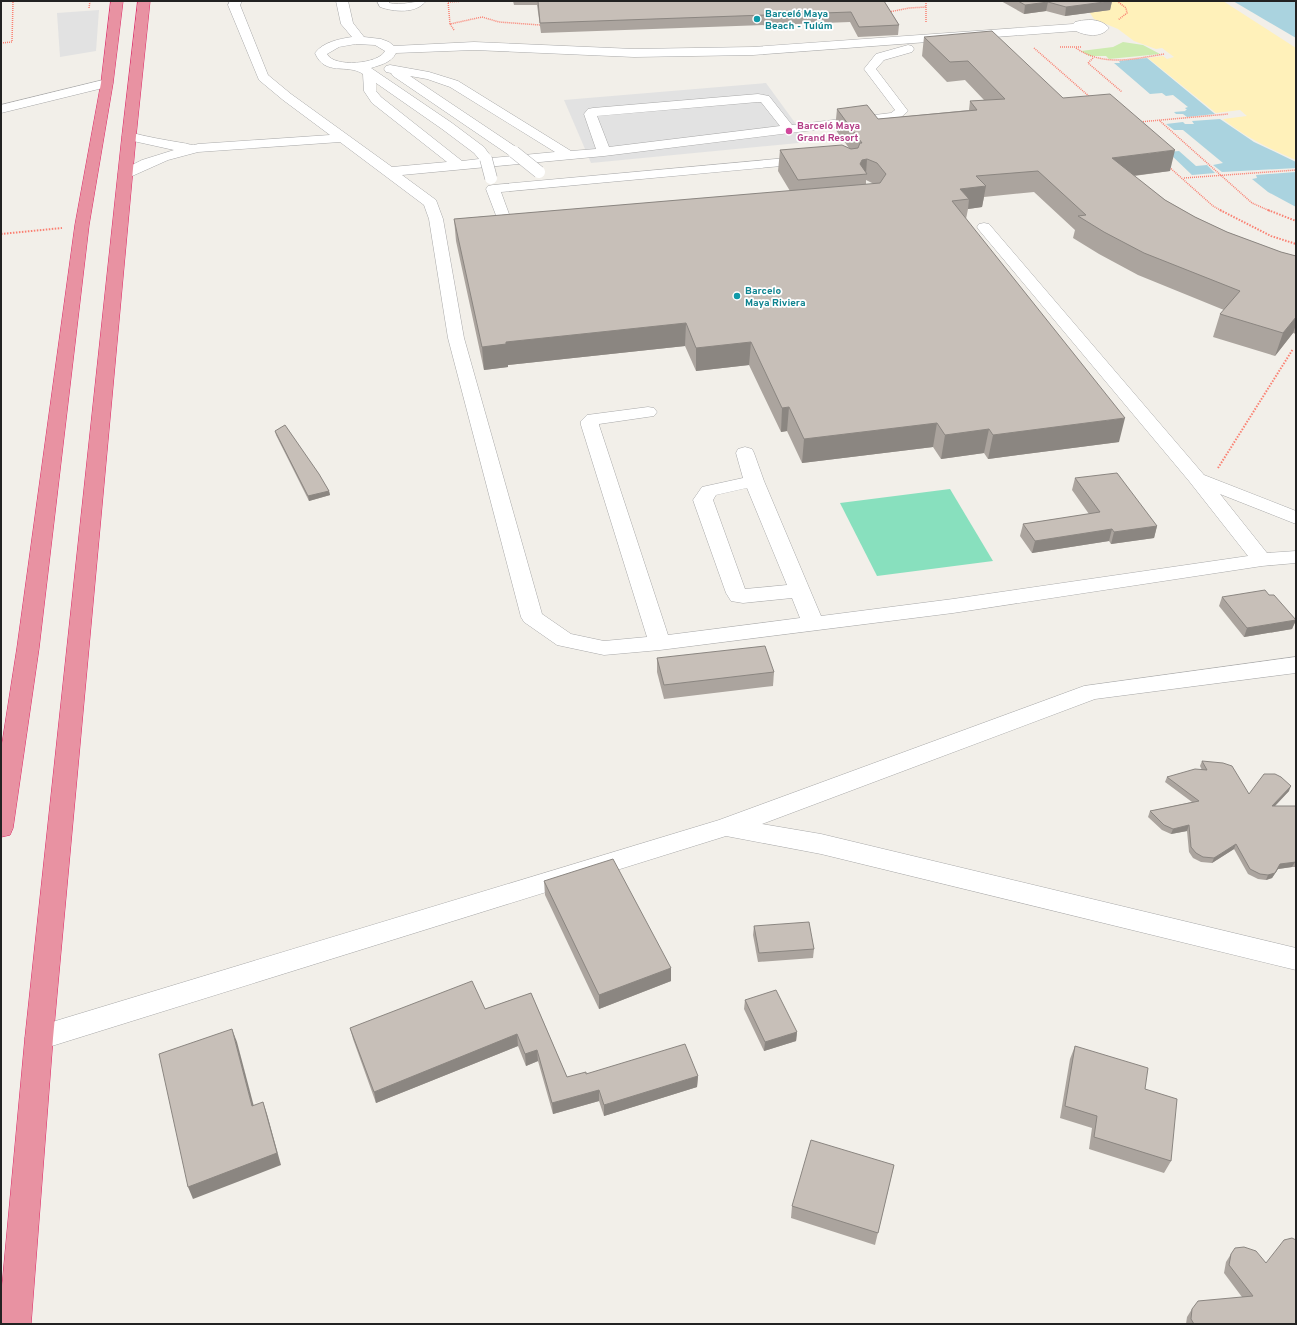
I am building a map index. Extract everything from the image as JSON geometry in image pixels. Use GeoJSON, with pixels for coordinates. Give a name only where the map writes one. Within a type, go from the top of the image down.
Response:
{"type":"FeatureCollection","features":[{"type":"Feature","properties":{"kind":"highway"},"geometry":{"type":"LineString","coordinates":[[1,828],[28,648],[82,226],[107,83],[117,1]]}},
{"type":"Feature","properties":{"kind":"highway"},"geometry":{"type":"LineString","coordinates":[[15,1324],[40,1038],[125,174],[144,1]]}},
{"type":"Feature","properties":{"kind":"street"},"geometry":{"type":"LineString","coordinates":[[236,1],[234,5],[263,76],[287,97],[431,203],[436,219],[456,338],[532,617],[565,640],[604,648],[660,643],[953,606],[1262,560],[1296,557]]}},
{"type":"Feature","properties":{"kind":"street"},"geometry":{"type":"LineString","coordinates":[[342,1],[347,24],[361,40]]}},
{"type":"Feature","properties":{"kind":"street"},"geometry":{"type":"LineString","coordinates":[[383,1],[384,5],[395,7],[415,5],[420,1]]}},
{"type":"Feature","properties":{"kind":"street"},"geometry":{"type":"LineString","coordinates":[[568,155],[454,84],[385,65],[364,69],[339,66],[322,60],[321,54],[323,50],[340,43],[361,40],[380,42],[386,44],[392,50],[466,46],[634,53],[694,53],[753,51],[1078,27],[1079,24],[1087,23],[1096,24],[1102,27]]}},
{"type":"Feature","properties":{"kind":"street"},"geometry":{"type":"LineString","coordinates":[[336,31],[340,43]]}},
{"type":"Feature","properties":{"kind":"street"},"geometry":{"type":"LineString","coordinates":[[388,172],[604,152],[899,114],[902,111],[870,69],[873,64],[880,57],[890,53],[906,49],[943,46]]}},
{"type":"Feature","properties":{"kind":"street"},"geometry":{"type":"LineString","coordinates":[[385,65],[392,50]]}},
{"type":"Feature","properties":{"kind":"street"},"geometry":{"type":"LineString","coordinates":[[385,65],[514,152],[554,183]]}},
{"type":"Feature","properties":{"kind":"street"},"geometry":{"type":"LineString","coordinates":[[364,69],[479,150],[486,159],[492,183],[507,228],[512,230],[536,229]]}},
{"type":"Feature","properties":{"kind":"street"},"geometry":{"type":"LineString","coordinates":[[364,69],[370,90],[376,100],[459,165]]}},
{"type":"Feature","properties":{"kind":"street"},"geometry":{"type":"LineString","coordinates":[[1,109],[107,83]]}},
{"type":"Feature","properties":{"kind":"street"},"geometry":{"type":"LineString","coordinates":[[604,152],[590,114],[593,112],[758,98],[765,99],[790,129]]}},
{"type":"Feature","properties":{"kind":"street"},"geometry":{"type":"LineString","coordinates":[[129,136],[165,145],[198,148],[343,138]]}},
{"type":"Feature","properties":{"kind":"street"},"geometry":{"type":"LineString","coordinates":[[125,174],[163,157],[198,148]]}},
{"type":"Feature","properties":{"kind":"street"},"geometry":{"type":"LineString","coordinates":[[492,183],[554,183],[820,159]]}},
{"type":"Feature","properties":{"kind":"street"},"geometry":{"type":"LineString","coordinates":[[984,227],[1196,477],[1262,560]]}},
{"type":"Feature","properties":{"kind":"street"},"geometry":{"type":"LineString","coordinates":[[648,412],[593,419],[590,421],[590,425],[660,643]]}},
{"type":"Feature","properties":{"kind":"street"},"geometry":{"type":"LineString","coordinates":[[745,453],[754,481],[813,623]]}},
{"type":"Feature","properties":{"kind":"street"},"geometry":{"type":"LineString","coordinates":[[1196,477],[1296,518]]}},
{"type":"Feature","properties":{"kind":"street"},"geometry":{"type":"LineString","coordinates":[[754,481],[709,491],[704,496],[703,500],[736,593],[738,596],[743,596],[800,591]]}},
{"type":"Feature","properties":{"kind":"street"},"geometry":{"type":"LineString","coordinates":[[40,1038],[726,827],[1092,692],[1296,665]]}},
{"type":"Feature","properties":{"kind":"street"},"geometry":{"type":"LineString","coordinates":[[726,827],[821,844],[1296,959]]}},
{"type":"Feature","properties":{"kind":"path"},"geometry":{"type":"LineString","coordinates":[[1,43],[12,42],[13,1]]}},
{"type":"Feature","properties":{"kind":"path"},"geometry":{"type":"LineString","coordinates":[[89,8],[90,1]]}},
{"type":"Feature","properties":{"kind":"path"},"geometry":{"type":"LineString","coordinates":[[466,1],[448,2],[450,24],[466,46]]}},
{"type":"Feature","properties":{"kind":"path"},"geometry":{"type":"LineString","coordinates":[[926,1],[926,38]]}},
{"type":"Feature","properties":{"kind":"path"},"geometry":{"type":"LineString","coordinates":[[1102,27],[1117,21],[1127,13],[1126,8],[1117,1]]}},
{"type":"Feature","properties":{"kind":"path"},"geometry":{"type":"LineString","coordinates":[[884,13],[909,8],[926,7]]}},
{"type":"Feature","properties":{"kind":"path"},"geometry":{"type":"LineString","coordinates":[[450,24],[482,17],[499,22],[540,25]]}},
{"type":"Feature","properties":{"kind":"path"},"geometry":{"type":"LineString","coordinates":[[1034,48],[1092,99]]}},
{"type":"Feature","properties":{"kind":"path"},"geometry":{"type":"LineString","coordinates":[[1075,48],[1083,55],[1093,58],[1118,60],[1164,54]]}},
{"type":"Feature","properties":{"kind":"path"},"geometry":{"type":"LineString","coordinates":[[1093,58],[1088,63],[1122,92]]}},
{"type":"Feature","properties":{"kind":"path"},"geometry":{"type":"LineString","coordinates":[[1137,122],[1228,114]]}},
{"type":"Feature","properties":{"kind":"path"},"geometry":{"type":"LineString","coordinates":[[1160,120],[1252,203],[1296,221]]}},
{"type":"Feature","properties":{"kind":"path"},"geometry":{"type":"LineString","coordinates":[[1166,164],[1213,206],[1271,236],[1296,244]]}},
{"type":"Feature","properties":{"kind":"path"},"geometry":{"type":"LineString","coordinates":[[1183,178],[1296,170]]}},
{"type":"Feature","properties":{"kind":"path"},"geometry":{"type":"LineString","coordinates":[[1,234],[82,226]]}},
{"type":"Feature","properties":{"kind":"path"},"geometry":{"type":"LineString","coordinates":[[1196,477],[1211,473],[1218,468],[1293,349]]}},
{"type":"Feature","properties":{"kind":"green space"},"geometry":{"type":"Polygon","coordinates":[[[1123,42],[1143,45],[1160,54],[1109,59],[1106,56],[1090,56],[1081,51],[1113,47],[1123,42]]]}},
{"type":"Feature","properties":{"kind":"green space"},"geometry":{"type":"Polygon","coordinates":[[[950,489],[993,561],[877,576],[840,503],[950,489]]]}},
{"type":"Feature","properties":{"kind":"sand"},"geometry":{"type":"Polygon","coordinates":[[[1082,1],[1223,1],[1296,48],[1296,160],[1258,142],[1231,125],[1223,119],[1247,116],[1240,110],[1216,113],[1148,58],[1163,56],[1167,59],[1174,57],[1162,48],[1156,49],[1134,41],[1118,29],[1094,19],[1082,1]]]}},
{"type":"Feature","properties":{"kind":"shaded area"},"geometry":{"type":"Polygon","coordinates":[[[99,10],[96,51],[60,57],[57,13],[99,10]]]}},
{"type":"Feature","properties":{"kind":"shaded area"},"geometry":{"type":"Polygon","coordinates":[[[766,83],[809,142],[591,163],[564,100],[766,83]]]}},
{"type":"Feature","properties":{"kind":"water"},"geometry":{"type":"Polygon","coordinates":[[[1233,1],[1296,1],[1296,38],[1233,1]]]}},
{"type":"Feature","properties":{"kind":"water"},"geometry":{"type":"Polygon","coordinates":[[[1147,58],[1215,114],[1187,117],[1183,114],[1176,114],[1174,112],[1186,111],[1185,110],[1187,110],[1185,108],[1188,107],[1173,95],[1166,96],[1162,93],[1150,94],[1114,63],[1120,63],[1119,61],[1147,58]]]}},
{"type":"Feature","properties":{"kind":"water"},"geometry":{"type":"Polygon","coordinates":[[[1220,119],[1254,142],[1296,162],[1296,168],[1222,172],[1213,165],[1223,163],[1183,130],[1174,130],[1166,124],[1183,122],[1185,124],[1194,124],[1192,121],[1220,119]]]}},
{"type":"Feature","properties":{"kind":"water"},"geometry":{"type":"Polygon","coordinates":[[[1179,151],[1196,166],[1207,165],[1215,173],[1192,175],[1168,152],[1179,151]]]}},
{"type":"Feature","properties":{"kind":"water"},"geometry":{"type":"Polygon","coordinates":[[[1296,172],[1296,207],[1268,192],[1252,179],[1257,178],[1256,175],[1296,172]]]}},
{"type":"Feature","properties":{"kind":"building"},"geometry":{"type":"Polygon","coordinates":[[[538,1],[884,1],[899,25],[859,27],[851,12],[540,23],[538,1]]]}},
{"type":"Feature","properties":{"kind":"building"},"geometry":{"type":"Polygon","coordinates":[[[1018,1],[1112,1],[1066,7],[1048,2],[1025,5],[1018,1]]]}},
{"type":"Feature","properties":{"kind":"building","name":"Barcelo Maya Riviera"},"geometry":{"type":"Polygon","coordinates":[[[992,31],[1063,98],[1110,94],[1175,150],[1112,158],[1165,200],[1195,217],[1227,232],[1296,256],[1296,317],[1283,333],[1220,314],[1240,291],[1144,253],[1104,232],[1078,216],[1086,215],[1038,171],[976,176],[986,186],[960,189],[969,199],[952,201],[1125,418],[993,435],[989,429],[945,435],[937,423],[804,439],[789,407],[782,408],[751,342],[696,348],[686,323],[506,342],[506,344],[482,347],[454,219],[880,183],[886,174],[877,163],[867,159],[862,160],[860,164],[867,174],[798,180],[780,150],[842,145],[851,149],[858,148],[860,143],[862,143],[837,109],[867,105],[878,119],[977,110],[970,101],[1005,99],[968,61],[950,62],[924,37],[992,31]]]}},
{"type":"Feature","properties":{"kind":"building"},"geometry":{"type":"Polygon","coordinates":[[[285,425],[329,491],[308,496],[275,431],[285,425]]]}},
{"type":"Feature","properties":{"kind":"building"},"geometry":{"type":"Polygon","coordinates":[[[1117,473],[1157,526],[1114,532],[1112,529],[1035,541],[1023,524],[1100,512],[1075,478],[1117,473]]]}},
{"type":"Feature","properties":{"kind":"building"},"geometry":{"type":"Polygon","coordinates":[[[1265,590],[1269,595],[1274,595],[1296,620],[1247,628],[1222,597],[1265,590]]]}},
{"type":"Feature","properties":{"kind":"building"},"geometry":{"type":"Polygon","coordinates":[[[765,646],[774,672],[664,685],[657,658],[765,646]]]}},
{"type":"Feature","properties":{"kind":"building"},"geometry":{"type":"Polygon","coordinates":[[[1202,761],[1223,763],[1232,766],[1249,794],[1264,774],[1275,774],[1291,786],[1272,806],[1296,806],[1296,862],[1280,864],[1275,873],[1268,875],[1260,874],[1250,869],[1236,844],[1214,858],[1203,857],[1196,853],[1191,847],[1189,825],[1173,829],[1164,825],[1150,811],[1199,801],[1167,777],[1195,769],[1207,770],[1202,761]]]}},
{"type":"Feature","properties":{"kind":"building"},"geometry":{"type":"Polygon","coordinates":[[[613,859],[671,968],[599,995],[544,881],[613,859]]]}},
{"type":"Feature","properties":{"kind":"building"},"geometry":{"type":"Polygon","coordinates":[[[809,922],[814,949],[759,953],[754,926],[809,922]]]}},
{"type":"Feature","properties":{"kind":"building"},"geometry":{"type":"Polygon","coordinates":[[[472,981],[485,1009],[531,993],[567,1077],[586,1072],[586,1074],[685,1044],[698,1076],[604,1105],[599,1090],[552,1103],[537,1050],[525,1054],[517,1034],[374,1092],[350,1028],[472,981]]]}},
{"type":"Feature","properties":{"kind":"building"},"geometry":{"type":"Polygon","coordinates":[[[776,990],[797,1032],[765,1042],[745,1000],[776,990]]]}},
{"type":"Feature","properties":{"kind":"building"},"geometry":{"type":"Polygon","coordinates":[[[232,1029],[252,1106],[263,1102],[277,1153],[188,1187],[159,1054],[232,1029]]]}},
{"type":"Feature","properties":{"kind":"building"},"geometry":{"type":"Polygon","coordinates":[[[1075,1046],[1148,1068],[1145,1089],[1177,1099],[1171,1161],[1094,1137],[1097,1116],[1065,1106],[1075,1046]]]}},
{"type":"Feature","properties":{"kind":"building"},"geometry":{"type":"Polygon","coordinates":[[[811,1140],[894,1165],[878,1233],[792,1206],[811,1140]]]}},
{"type":"Feature","properties":{"kind":"building"},"geometry":{"type":"Polygon","coordinates":[[[1292,1238],[1296,1240],[1296,1324],[1194,1324],[1191,1319],[1192,1309],[1198,1301],[1253,1296],[1229,1265],[1231,1254],[1235,1248],[1244,1247],[1256,1251],[1266,1263],[1284,1240],[1292,1238]]]}},
{"type":"Feature","properties":{"kind":"place","name":"Barceló Maya Beach - Tulúm"},"geometry":{"type":"Point","coordinates":[757,19]}},
{"type":"Feature","properties":{"kind":"place","name":"Barceló Maya Grand Resort"},"geometry":{"type":"Point","coordinates":[789,131]}},
{"type":"Feature","properties":{"kind":"place","name":"Barcelo Maya Riviera"},"geometry":{"type":"Point","coordinates":[737,296]}}]}
